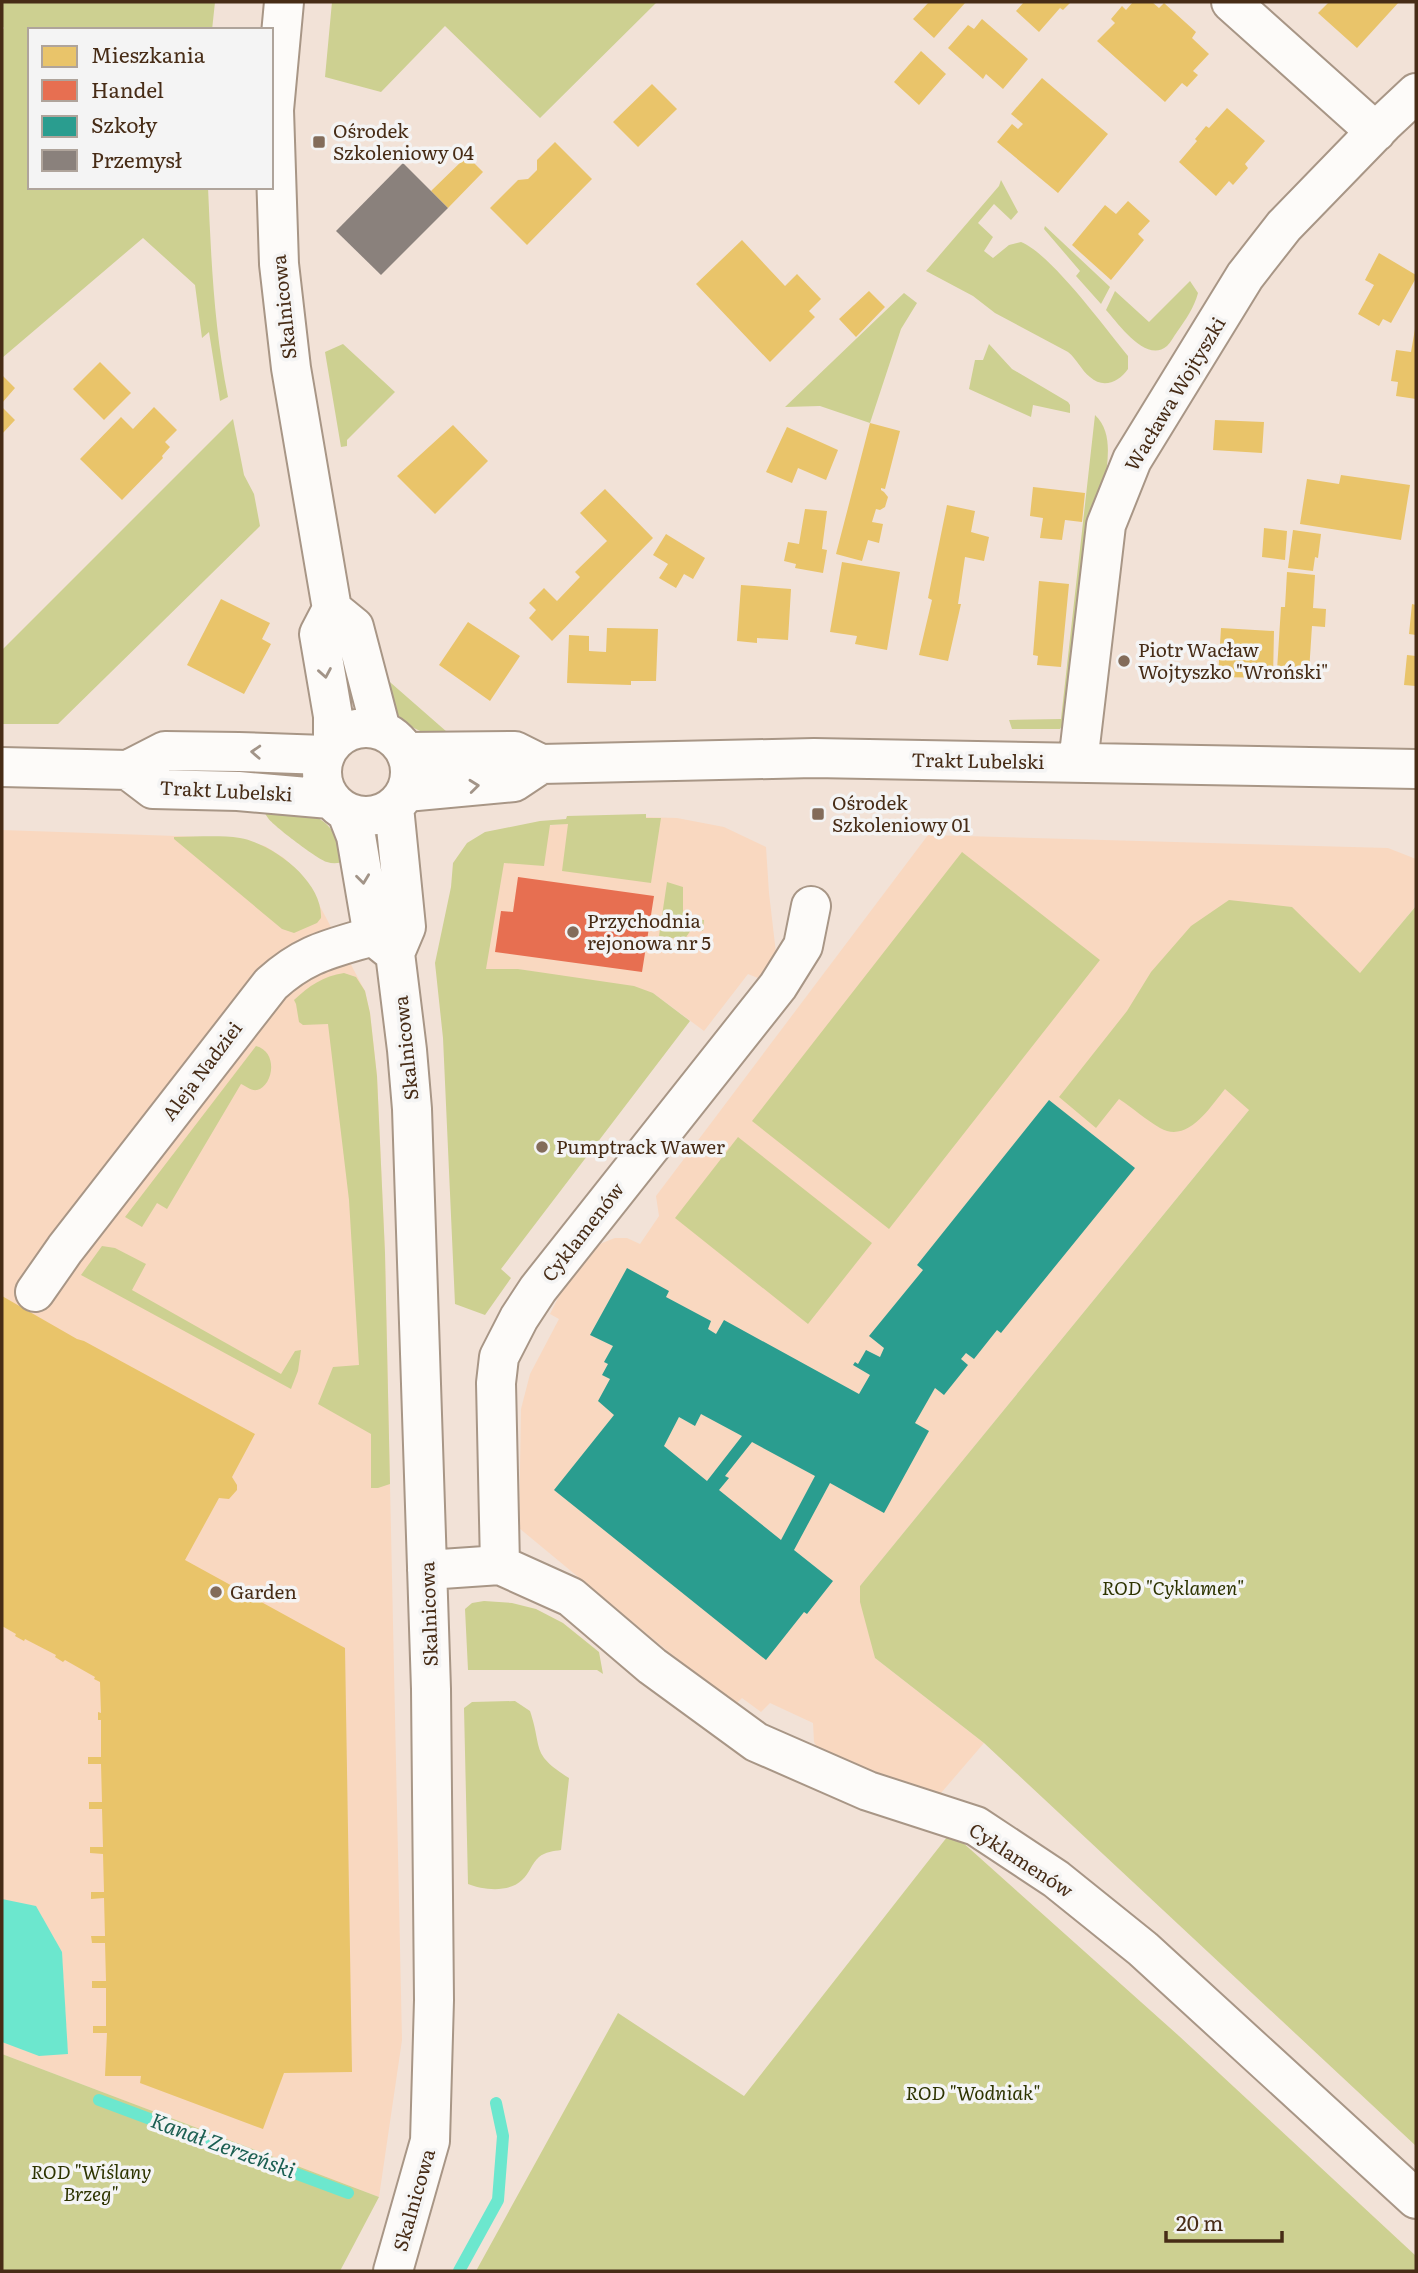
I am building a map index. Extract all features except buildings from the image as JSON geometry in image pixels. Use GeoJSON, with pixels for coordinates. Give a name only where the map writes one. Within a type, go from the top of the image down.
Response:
{"type":"FeatureCollection","features":[{"type":"Feature","properties":{"kind":"street","name":"Skalnicowa"},"geometry":{"type":"LineString","coordinates":[[284,2],[274,110],[279,264],[293,380],[332,609]]}},
{"type":"Feature","properties":{"kind":"street"},"geometry":{"type":"LineString","coordinates":[[1231,2],[1376,132]]}},
{"type":"Feature","properties":{"kind":"street","name":"Wacława Wojtyszki"},"geometry":{"type":"LineString","coordinates":[[1079,763],[1106,525],[1132,460],[1245,276],[1284,226],[1416,93]]}},
{"type":"Feature","properties":{"kind":"street"},"geometry":{"type":"LineString","coordinates":[[329,749],[333,716],[319,634],[332,609],[354,626],[394,741],[411,772],[400,799]]}},
{"type":"Feature","properties":{"kind":"street"},"geometry":{"type":"LineString","coordinates":[[394,741],[367,727],[354,729],[340,736],[322,761],[322,777],[339,806],[358,816],[376,815],[400,799],[514,782],[541,764]]}},
{"type":"Feature","properties":{"kind":"street","name":"Trakt Lubelski"},"geometry":{"type":"LineString","coordinates":[[394,741],[515,751],[541,764],[769,758],[1416,769]]}},
{"type":"Feature","properties":{"kind":"street","name":"Trakt Lubelski"},"geometry":{"type":"LineString","coordinates":[[2,767],[128,770],[165,751],[329,749]]}},
{"type":"Feature","properties":{"kind":"street","name":"Trakt Lubelski"},"geometry":{"type":"LineString","coordinates":[[128,770],[153,789],[307,795],[339,806]]}},
{"type":"Feature","properties":{"kind":"street","name":"Skalnicowa"},"geometry":{"type":"LineString","coordinates":[[384,945],[406,927],[395,828],[400,799]]}},
{"type":"Feature","properties":{"kind":"street","name":"Skalnicowa"},"geometry":{"type":"LineString","coordinates":[[339,806],[356,836],[384,945],[408,1050],[412,1109],[431,1689],[434,2000],[430,2141],[393,2271]]}},
{"type":"Feature","properties":{"kind":"street","name":"Cyklamenów"},"geometry":{"type":"LineString","coordinates":[[500,1565],[496,1383],[499,1357],[538,1289],[778,986],[803,946],[811,906]]}},
{"type":"Feature","properties":{"kind":"street","name":"Aleja Nadziei"},"geometry":{"type":"LineString","coordinates":[[35,1292],[271,984],[292,966],[321,950],[384,945]]}},
{"type":"Feature","properties":{"kind":"street","name":"Cyklamenów"},"geometry":{"type":"LineString","coordinates":[[428,1570],[500,1565],[571,1597],[652,1666],[756,1742],[868,1791],[976,1826],[1056,1879],[1143,1949],[1416,2199]]}},
{"type":"Feature","properties":{"kind":"shaded area"},"geometry":{"type":"Polygon","coordinates":[[[642,817],[677,818],[724,827],[766,847],[776,953],[758,978],[748,974],[704,1031],[653,993],[518,969],[476,969],[509,829],[642,817]]]}},
{"type":"Feature","properties":{"kind":"shaded area"},"geometry":{"type":"Polygon","coordinates":[[[2,830],[234,838],[265,846],[284,858],[306,880],[365,991],[377,1076],[385,1253],[402,2040],[379,2197],[2,2054],[2,830]]]}},
{"type":"Feature","properties":{"kind":"shaded area"},"geometry":{"type":"Polygon","coordinates":[[[928,835],[1388,848],[1416,859],[1414,908],[860,1586],[875,1658],[984,1743],[935,1800],[821,1755],[814,1742],[813,1723],[770,1703],[761,1712],[742,1698],[734,1706],[519,1528],[521,1409],[530,1374],[559,1319],[550,1314],[564,1286],[591,1251],[602,1243],[615,1238],[627,1238],[640,1244],[659,1216],[656,1196],[928,835]]]}},
{"type":"Feature","properties":{"kind":"green space"},"geometry":{"type":"Polygon","coordinates":[[[2,2],[215,2],[212,28],[28,28],[28,189],[208,189],[216,319],[228,397],[220,401],[209,332],[202,338],[195,285],[143,238],[2,358],[2,2]]]}},
{"type":"Feature","properties":{"kind":"green space"},"geometry":{"type":"Polygon","coordinates":[[[332,2],[657,2],[540,118],[445,26],[381,92],[325,77],[332,2]]]}},
{"type":"Feature","properties":{"kind":"green space"},"geometry":{"type":"Polygon","coordinates":[[[1001,180],[1018,212],[1011,220],[994,204],[978,223],[993,237],[984,251],[993,258],[1009,245],[1021,242],[1047,261],[1128,356],[1128,369],[1115,380],[1105,383],[1095,381],[1068,352],[995,313],[973,296],[926,271],[999,186],[1001,180]]]}},
{"type":"Feature","properties":{"kind":"green space"},"geometry":{"type":"Polygon","coordinates":[[[1045,226],[1110,287],[1101,304],[1076,276],[1080,271],[1044,229],[1045,226]]]}},
{"type":"Feature","properties":{"kind":"green space"},"geometry":{"type":"Polygon","coordinates":[[[1190,281],[1198,293],[1194,304],[1170,343],[1159,350],[1150,350],[1133,340],[1106,310],[1115,291],[1149,322],[1190,281]]]}},
{"type":"Feature","properties":{"kind":"green space"},"geometry":{"type":"Polygon","coordinates":[[[904,293],[917,303],[901,329],[870,423],[820,406],[785,407],[904,293]]]}},
{"type":"Feature","properties":{"kind":"green space"},"geometry":{"type":"Polygon","coordinates":[[[343,344],[395,392],[347,440],[347,446],[341,447],[325,352],[343,344]]]}},
{"type":"Feature","properties":{"kind":"green space"},"geometry":{"type":"Polygon","coordinates":[[[989,344],[1012,369],[1068,402],[1070,413],[1033,405],[1031,417],[969,389],[975,360],[983,360],[989,344]]]}},
{"type":"Feature","properties":{"kind":"green space"},"geometry":{"type":"Polygon","coordinates":[[[1095,415],[1105,430],[1107,466],[1067,719],[1060,729],[1012,729],[1009,720],[1061,719],[1095,415]]]}},
{"type":"Feature","properties":{"kind":"green space"},"geometry":{"type":"Polygon","coordinates":[[[233,419],[244,475],[254,494],[260,526],[58,724],[2,724],[2,650],[233,419]]]}},
{"type":"Feature","properties":{"kind":"green space"},"geometry":{"type":"Polygon","coordinates":[[[383,676],[447,732],[449,739],[420,731],[401,718],[392,704],[383,676]]]}},
{"type":"Feature","properties":{"kind":"green space"},"geometry":{"type":"Polygon","coordinates":[[[263,807],[306,813],[326,823],[340,845],[345,862],[329,863],[315,856],[271,822],[263,807]]]}},
{"type":"Feature","properties":{"kind":"green space"},"geometry":{"type":"Polygon","coordinates":[[[646,814],[646,818],[661,818],[651,883],[562,871],[568,824],[550,825],[544,866],[504,863],[486,969],[518,969],[634,986],[653,993],[690,1021],[501,1269],[511,1278],[485,1315],[455,1304],[443,1038],[435,963],[451,887],[453,863],[467,843],[485,832],[540,821],[566,819],[567,816],[646,814]]]}},
{"type":"Feature","properties":{"kind":"green space"},"geometry":{"type":"Polygon","coordinates":[[[174,837],[240,838],[267,848],[281,856],[305,878],[314,891],[321,918],[317,923],[294,933],[282,929],[174,837]]]}},
{"type":"Feature","properties":{"kind":"green space"},"geometry":{"type":"Polygon","coordinates":[[[962,852],[1100,960],[889,1229],[752,1121],[962,852]]]}},
{"type":"Feature","properties":{"kind":"green space"},"geometry":{"type":"Polygon","coordinates":[[[667,882],[683,887],[683,918],[704,920],[703,931],[691,930],[684,940],[659,936],[667,882]]]}},
{"type":"Feature","properties":{"kind":"green space","name":"ROD \"Cyklamen\""},"geometry":{"type":"Polygon","coordinates":[[[1229,900],[1292,907],[1360,973],[1416,906],[1416,2146],[984,1743],[875,1658],[860,1602],[860,1586],[1249,1110],[1225,1089],[1197,1121],[1180,1131],[1170,1132],[1155,1125],[1119,1099],[1096,1128],[1059,1097],[1127,1011],[1151,972],[1191,926],[1229,900]]]}},
{"type":"Feature","properties":{"kind":"green space"},"geometry":{"type":"Polygon","coordinates":[[[344,973],[356,977],[365,991],[377,1076],[385,1253],[390,1484],[378,1488],[371,1488],[371,1434],[318,1404],[333,1367],[359,1365],[349,1200],[328,1024],[303,1025],[299,1022],[294,1000],[317,982],[344,973]]]}},
{"type":"Feature","properties":{"kind":"green space"},"geometry":{"type":"Polygon","coordinates":[[[256,1046],[263,1049],[271,1062],[267,1082],[257,1090],[241,1084],[167,1209],[157,1203],[142,1227],[125,1217],[256,1046]]]}},
{"type":"Feature","properties":{"kind":"green space"},"geometry":{"type":"Polygon","coordinates":[[[738,1137],[872,1243],[808,1324],[675,1218],[738,1137]]]}},
{"type":"Feature","properties":{"kind":"green space"},"geometry":{"type":"Polygon","coordinates":[[[102,1246],[115,1248],[146,1264],[132,1290],[281,1374],[295,1351],[301,1350],[298,1371],[291,1389],[81,1275],[102,1246]]]}},
{"type":"Feature","properties":{"kind":"green space"},"geometry":{"type":"Polygon","coordinates":[[[472,1603],[512,1603],[536,1609],[563,1623],[599,1652],[603,1674],[597,1670],[468,1670],[465,1609],[472,1603]]]}},
{"type":"Feature","properties":{"kind":"green space"},"geometry":{"type":"Polygon","coordinates":[[[515,1701],[530,1711],[543,1756],[569,1778],[561,1850],[539,1857],[517,1884],[503,1889],[481,1888],[468,1884],[464,1708],[472,1702],[515,1701]]]}},
{"type":"Feature","properties":{"kind":"green space","name":"ROD \"Wodniak\""},"geometry":{"type":"Polygon","coordinates":[[[951,1832],[1179,2036],[1416,2256],[1416,2271],[476,2271],[618,2013],[744,2096],[951,1832]]]}},
{"type":"Feature","properties":{"kind":"green space","name":"ROD \"Wiślany Brzeg\""},"geometry":{"type":"Polygon","coordinates":[[[2,2054],[379,2197],[340,2271],[2,2271],[2,2054]]]}},
{"type":"Feature","properties":{"kind":"water"},"geometry":{"type":"Polygon","coordinates":[[[2,1899],[36,1906],[62,1952],[68,2054],[39,2056],[2,2042],[2,1899]]]}},
{"type":"Feature","properties":{"kind":"waterway","name":"Kanał Zerzeński"},"geometry":{"type":"LineString","coordinates":[[99,2100],[348,2193]]}},
{"type":"Feature","properties":{"kind":"waterway","name":"Kanał Zerzeński"},"geometry":{"type":"LineString","coordinates":[[459,2271],[498,2200],[503,2136],[496,2103]]}},
{"type":"Feature","properties":{"kind":"place","name":"Ośrodek Szkoleniowy 04"},"geometry":{"type":"Point","coordinates":[319,142]}},
{"type":"Feature","properties":{"kind":"place","name":"Piotr Wacław Wojtyszko \"Wroński\""},"geometry":{"type":"Point","coordinates":[1124,661]}},
{"type":"Feature","properties":{"kind":"place","name":"Ośrodek Szkoleniowy 01"},"geometry":{"type":"Point","coordinates":[818,814]}},
{"type":"Feature","properties":{"kind":"place","name":"Przychodnia rejonowa nr 5"},"geometry":{"type":"Point","coordinates":[573,932]}},
{"type":"Feature","properties":{"kind":"place","name":"Pumptrack Wawer"},"geometry":{"type":"Point","coordinates":[542,1147]}},
{"type":"Feature","properties":{"kind":"place","name":"Garden"},"geometry":{"type":"Point","coordinates":[216,1592]}}]}
